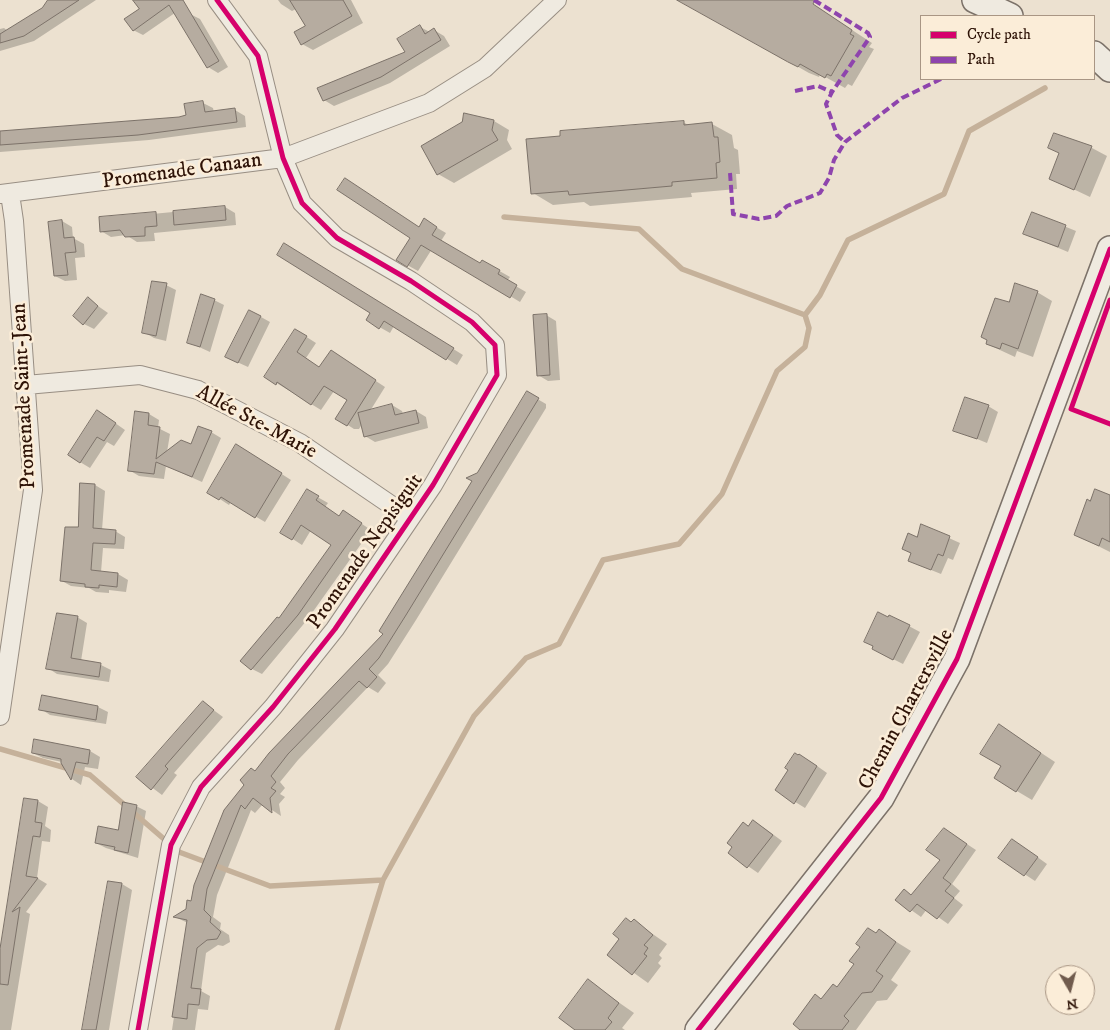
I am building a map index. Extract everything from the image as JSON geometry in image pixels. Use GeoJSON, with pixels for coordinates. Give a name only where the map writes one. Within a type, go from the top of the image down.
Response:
{"type":"FeatureCollection","features":[{"type":"Feature","properties":{"kind":"street","name":"Promenade Nepisiguit"},"geometry":{"type":"LineString","coordinates":[[138,1030],[171,845],[201,787],[273,707],[335,629],[433,485],[497,375],[495,346],[472,322],[411,281],[336,238],[302,203],[283,158],[258,56],[217,0]]}},
{"type":"Feature","properties":{"kind":"street","name":"Promenade Canaan"},"geometry":{"type":"LineString","coordinates":[[5,194],[283,158],[429,104],[485,68],[557,0]]}},
{"type":"Feature","properties":{"kind":"street"},"geometry":{"type":"LineString","coordinates":[[975,0],[1008,15]]}},
{"type":"Feature","properties":{"kind":"street"},"geometry":{"type":"LineString","coordinates":[[1095,52],[1110,48]]}},
{"type":"Feature","properties":{"kind":"street"},"geometry":{"type":"LineString","coordinates":[[1095,52],[1110,58]]}},
{"type":"Feature","properties":{"kind":"street"},"geometry":{"type":"LineString","coordinates":[[1095,53],[1110,69]]}},
{"type":"Feature","properties":{"kind":"street","name":"Promenade Saint-Jean"},"geometry":{"type":"LineString","coordinates":[[0,716],[33,490],[14,220],[5,194]]}},
{"type":"Feature","properties":{"kind":"street","name":"Chemin Chartersville"},"geometry":{"type":"LineString","coordinates":[[698,1030],[880,798],[957,658],[1110,249]]}},
{"type":"Feature","properties":{"kind":"street","name":"Allée Ste-Marie"},"geometry":{"type":"LineString","coordinates":[[26,386],[140,375],[198,390],[300,443],[410,518]]}},
{"type":"Feature","properties":{"kind":"building"},"geometry":{"type":"Polygon","coordinates":[[[48,0],[79,0],[24,36],[0,43],[0,34],[42,8],[48,0]]]}},
{"type":"Feature","properties":{"kind":"building"},"geometry":{"type":"Polygon","coordinates":[[[133,0],[183,0],[219,61],[207,68],[169,5],[133,31],[124,19],[139,9],[133,0]]]}},
{"type":"Feature","properties":{"kind":"building"},"geometry":{"type":"Polygon","coordinates":[[[290,0],[343,0],[352,16],[301,45],[294,32],[305,26],[290,0]]]}},
{"type":"Feature","properties":{"kind":"building"},"geometry":{"type":"Polygon","coordinates":[[[677,0],[815,0],[813,4],[852,30],[850,34],[854,36],[831,76],[827,74],[825,78],[800,64],[798,67],[788,62],[677,0]]]}},
{"type":"Feature","properties":{"kind":"building"},"geometry":{"type":"Polygon","coordinates":[[[420,25],[425,34],[434,28],[441,40],[381,77],[323,101],[317,88],[405,52],[397,39],[420,25]]]}},
{"type":"Feature","properties":{"kind":"building"},"geometry":{"type":"Polygon","coordinates":[[[203,101],[205,112],[235,108],[237,122],[138,135],[0,145],[0,131],[179,117],[186,115],[184,104],[203,101]]]}},
{"type":"Feature","properties":{"kind":"building"},"geometry":{"type":"Polygon","coordinates":[[[464,113],[494,120],[492,130],[498,140],[437,175],[421,146],[462,122],[464,113]]]}},
{"type":"Feature","properties":{"kind":"building"},"geometry":{"type":"Polygon","coordinates":[[[684,121],[684,125],[712,122],[714,137],[718,137],[720,162],[716,163],[717,178],[672,182],[672,186],[569,195],[568,191],[531,194],[526,139],[560,136],[560,131],[684,121]]]}},
{"type":"Feature","properties":{"kind":"building"},"geometry":{"type":"Polygon","coordinates":[[[1054,133],[1092,146],[1074,190],[1049,179],[1059,153],[1048,148],[1054,133]]]}},
{"type":"Feature","properties":{"kind":"building"},"geometry":{"type":"Polygon","coordinates":[[[345,178],[419,227],[424,218],[437,227],[432,235],[480,263],[482,260],[500,270],[498,274],[517,285],[510,298],[421,245],[407,267],[396,260],[410,238],[337,190],[345,178]]]}},
{"type":"Feature","properties":{"kind":"building"},"geometry":{"type":"Polygon","coordinates":[[[225,206],[226,220],[174,225],[173,211],[225,206]]]}},
{"type":"Feature","properties":{"kind":"building"},"geometry":{"type":"Polygon","coordinates":[[[156,212],[157,226],[145,227],[145,236],[125,237],[120,230],[100,232],[99,217],[156,212]]]}},
{"type":"Feature","properties":{"kind":"building"},"geometry":{"type":"Polygon","coordinates":[[[1032,212],[1066,225],[1058,247],[1023,234],[1032,212]]]}},
{"type":"Feature","properties":{"kind":"building"},"geometry":{"type":"Polygon","coordinates":[[[62,220],[64,238],[74,237],[76,252],[65,253],[68,275],[54,276],[48,222],[62,220]]]}},
{"type":"Feature","properties":{"kind":"building"},"geometry":{"type":"Polygon","coordinates":[[[284,243],[454,348],[446,360],[384,321],[379,329],[366,320],[370,313],[277,255],[284,243]]]}},
{"type":"Feature","properties":{"kind":"building"},"geometry":{"type":"Polygon","coordinates":[[[152,281],[167,283],[156,336],[142,333],[152,281]]]}},
{"type":"Feature","properties":{"kind":"building"},"geometry":{"type":"Polygon","coordinates":[[[1015,283],[1038,291],[1018,349],[1002,343],[1000,349],[986,344],[987,340],[981,337],[995,298],[1009,302],[1015,283]]]}},
{"type":"Feature","properties":{"kind":"building"},"geometry":{"type":"Polygon","coordinates":[[[201,294],[215,299],[200,347],[187,343],[201,294]]]}},
{"type":"Feature","properties":{"kind":"building"},"geometry":{"type":"Polygon","coordinates":[[[88,297],[98,306],[83,325],[73,316],[88,297]]]}},
{"type":"Feature","properties":{"kind":"building"},"geometry":{"type":"Polygon","coordinates":[[[249,310],[261,316],[238,363],[225,357],[249,310]]]}},
{"type":"Feature","properties":{"kind":"building"},"geometry":{"type":"Polygon","coordinates":[[[547,314],[550,375],[537,376],[533,315],[547,314]]]}},
{"type":"Feature","properties":{"kind":"building"},"geometry":{"type":"Polygon","coordinates":[[[295,329],[307,336],[297,352],[319,367],[331,350],[376,380],[347,426],[335,419],[347,400],[324,386],[311,405],[277,382],[276,385],[264,377],[295,329]]]}},
{"type":"Feature","properties":{"kind":"building"},"geometry":{"type":"Polygon","coordinates":[[[527,391],[539,398],[406,615],[379,658],[369,669],[377,677],[367,688],[359,681],[288,754],[271,776],[276,782],[271,788],[276,791],[270,798],[272,813],[253,798],[245,809],[241,805],[207,889],[204,910],[211,917],[210,922],[221,932],[217,939],[207,940],[197,948],[191,988],[201,989],[199,1005],[188,1004],[187,1019],[172,1017],[187,920],[173,917],[186,909],[187,900],[191,901],[194,885],[224,810],[244,785],[240,780],[251,768],[255,771],[269,753],[383,634],[379,631],[472,481],[466,478],[477,473],[527,391]]]}},
{"type":"Feature","properties":{"kind":"building"},"geometry":{"type":"Polygon","coordinates":[[[965,397],[989,405],[977,439],[953,431],[965,397]]]}},
{"type":"Feature","properties":{"kind":"building"},"geometry":{"type":"Polygon","coordinates":[[[392,404],[395,415],[416,410],[419,423],[364,437],[358,413],[392,404]]]}},
{"type":"Feature","properties":{"kind":"building"},"geometry":{"type":"Polygon","coordinates":[[[97,410],[116,423],[104,441],[97,437],[80,463],[68,455],[97,410]]]}},
{"type":"Feature","properties":{"kind":"building"},"geometry":{"type":"Polygon","coordinates":[[[135,411],[149,413],[148,425],[160,427],[156,459],[181,440],[191,444],[198,426],[212,431],[192,477],[156,462],[154,474],[128,471],[135,411]]]}},
{"type":"Feature","properties":{"kind":"building"},"geometry":{"type":"Polygon","coordinates":[[[236,444],[282,473],[255,518],[221,497],[219,500],[207,493],[236,444]]]}},
{"type":"Feature","properties":{"kind":"building"},"geometry":{"type":"Polygon","coordinates":[[[80,483],[95,484],[93,528],[116,530],[115,544],[93,543],[91,570],[118,573],[117,587],[99,585],[99,588],[85,587],[85,584],[60,581],[65,527],[78,527],[80,483]]]}},
{"type":"Feature","properties":{"kind":"building"},"geometry":{"type":"Polygon","coordinates":[[[307,489],[319,496],[316,500],[339,516],[343,510],[362,523],[298,615],[251,670],[240,661],[277,617],[279,618],[331,545],[301,525],[292,540],[280,533],[307,489]]]}},
{"type":"Feature","properties":{"kind":"building"},"geometry":{"type":"Polygon","coordinates":[[[1095,489],[1110,495],[1110,542],[1102,538],[1099,546],[1074,535],[1087,499],[1090,501],[1095,489]]]}},
{"type":"Feature","properties":{"kind":"building"},"geometry":{"type":"Polygon","coordinates":[[[921,524],[950,536],[943,556],[938,554],[931,570],[908,561],[911,553],[902,549],[908,533],[917,537],[921,524]]]}},
{"type":"Feature","properties":{"kind":"building"},"geometry":{"type":"Polygon","coordinates":[[[878,612],[910,625],[893,660],[872,649],[873,646],[864,642],[878,612]]]}},
{"type":"Feature","properties":{"kind":"building"},"geometry":{"type":"Polygon","coordinates":[[[57,613],[78,616],[71,658],[101,663],[99,677],[46,669],[57,613]]]}},
{"type":"Feature","properties":{"kind":"building"},"geometry":{"type":"Polygon","coordinates":[[[42,695],[98,706],[96,720],[39,710],[42,695]]]}},
{"type":"Feature","properties":{"kind":"building"},"geometry":{"type":"Polygon","coordinates":[[[203,701],[214,710],[165,766],[168,769],[151,790],[136,777],[203,701]]]}},
{"type":"Feature","properties":{"kind":"building"},"geometry":{"type":"Polygon","coordinates":[[[999,724],[1041,753],[1016,792],[994,778],[1001,766],[980,754],[999,724]]]}},
{"type":"Feature","properties":{"kind":"building"},"geometry":{"type":"Polygon","coordinates":[[[34,739],[90,750],[88,764],[76,762],[71,780],[61,763],[61,759],[32,753],[34,739]]]}},
{"type":"Feature","properties":{"kind":"building"},"geometry":{"type":"Polygon","coordinates":[[[795,753],[817,766],[794,804],[775,790],[788,770],[785,768],[795,753]]]}},
{"type":"Feature","properties":{"kind":"building"},"geometry":{"type":"Polygon","coordinates":[[[24,798],[38,800],[35,822],[42,823],[40,837],[33,836],[26,876],[38,878],[12,912],[20,907],[8,985],[0,984],[0,949],[24,798]]]}},
{"type":"Feature","properties":{"kind":"building"},"geometry":{"type":"Polygon","coordinates":[[[123,802],[137,805],[128,853],[114,850],[115,847],[95,843],[98,826],[118,830],[123,802]]]}},
{"type":"Feature","properties":{"kind":"building"},"geometry":{"type":"Polygon","coordinates":[[[753,820],[773,835],[747,868],[728,853],[732,847],[727,843],[743,822],[748,826],[753,820]]]}},
{"type":"Feature","properties":{"kind":"building"},"geometry":{"type":"Polygon","coordinates":[[[944,828],[967,844],[943,878],[951,884],[945,891],[954,898],[937,919],[917,904],[910,912],[895,900],[904,889],[911,895],[940,860],[926,850],[944,828]]]}},
{"type":"Feature","properties":{"kind":"building"},"geometry":{"type":"Polygon","coordinates":[[[1012,839],[1038,857],[1024,876],[998,858],[1012,839]]]}},
{"type":"Feature","properties":{"kind":"building"},"geometry":{"type":"Polygon","coordinates":[[[108,881],[122,883],[96,1030],[82,1030],[108,881]]]}},
{"type":"Feature","properties":{"kind":"building"},"geometry":{"type":"Polygon","coordinates":[[[626,918],[631,922],[634,919],[653,935],[644,945],[648,948],[644,954],[647,956],[632,975],[607,955],[619,939],[613,934],[626,918]]]}},
{"type":"Feature","properties":{"kind":"building"},"geometry":{"type":"Polygon","coordinates":[[[868,928],[876,933],[879,929],[896,942],[876,971],[883,976],[872,992],[862,993],[844,1016],[849,1021],[842,1030],[800,1030],[793,1024],[815,994],[821,999],[833,984],[837,987],[854,964],[849,961],[860,947],[856,944],[868,928]]]}},
{"type":"Feature","properties":{"kind":"building"},"geometry":{"type":"Polygon","coordinates":[[[588,979],[619,1003],[608,1018],[612,1022],[605,1030],[575,1030],[559,1018],[588,979]]]}},
{"type":"Feature","properties":{"kind":"waterway"},"geometry":{"type":"LineString","coordinates":[[805,315],[820,295],[848,240],[944,194],[969,131],[1045,88]]}},
{"type":"Feature","properties":{"kind":"waterway"},"geometry":{"type":"LineString","coordinates":[[504,217],[639,229],[682,269],[805,315]]}},
{"type":"Feature","properties":{"kind":"waterway"},"geometry":{"type":"LineString","coordinates":[[337,1030],[383,880],[474,716],[526,658],[559,644],[603,560],[679,544],[722,494],[777,371],[805,347],[809,328],[805,315]]}},
{"type":"Feature","properties":{"kind":"waterway"},"geometry":{"type":"LineString","coordinates":[[0,749],[90,775],[179,852],[270,886],[383,880]]}},
{"type":"Feature","properties":{"kind":"marked path"},"geometry":{"type":"LineString","coordinates":[[814,0],[868,33],[870,37],[832,92],[826,104],[837,135],[845,142]]}},
{"type":"Feature","properties":{"kind":"marked path"},"geometry":{"type":"LineString","coordinates":[[730,173],[733,214],[759,219],[776,216],[787,206],[820,193],[829,178],[834,160],[845,142],[902,98],[939,80]]}},
{"type":"Feature","properties":{"kind":"marked path"},"geometry":{"type":"LineString","coordinates":[[795,91],[818,86],[832,92]]}},
{"type":"Feature","properties":{"kind":"cycle path"},"geometry":{"type":"LineString","coordinates":[[138,1030],[171,845],[201,787],[273,707],[335,629],[433,485],[497,375],[495,345],[472,322],[411,281],[337,238],[302,203],[283,158],[258,56],[217,0]]}},
{"type":"Feature","properties":{"kind":"cycle path"},"geometry":{"type":"LineString","coordinates":[[698,1030],[881,798],[957,659],[1110,249]]}},
{"type":"Feature","properties":{"kind":"cycle path"},"geometry":{"type":"LineString","coordinates":[[1110,300],[1071,409],[1110,424]]}}]}
